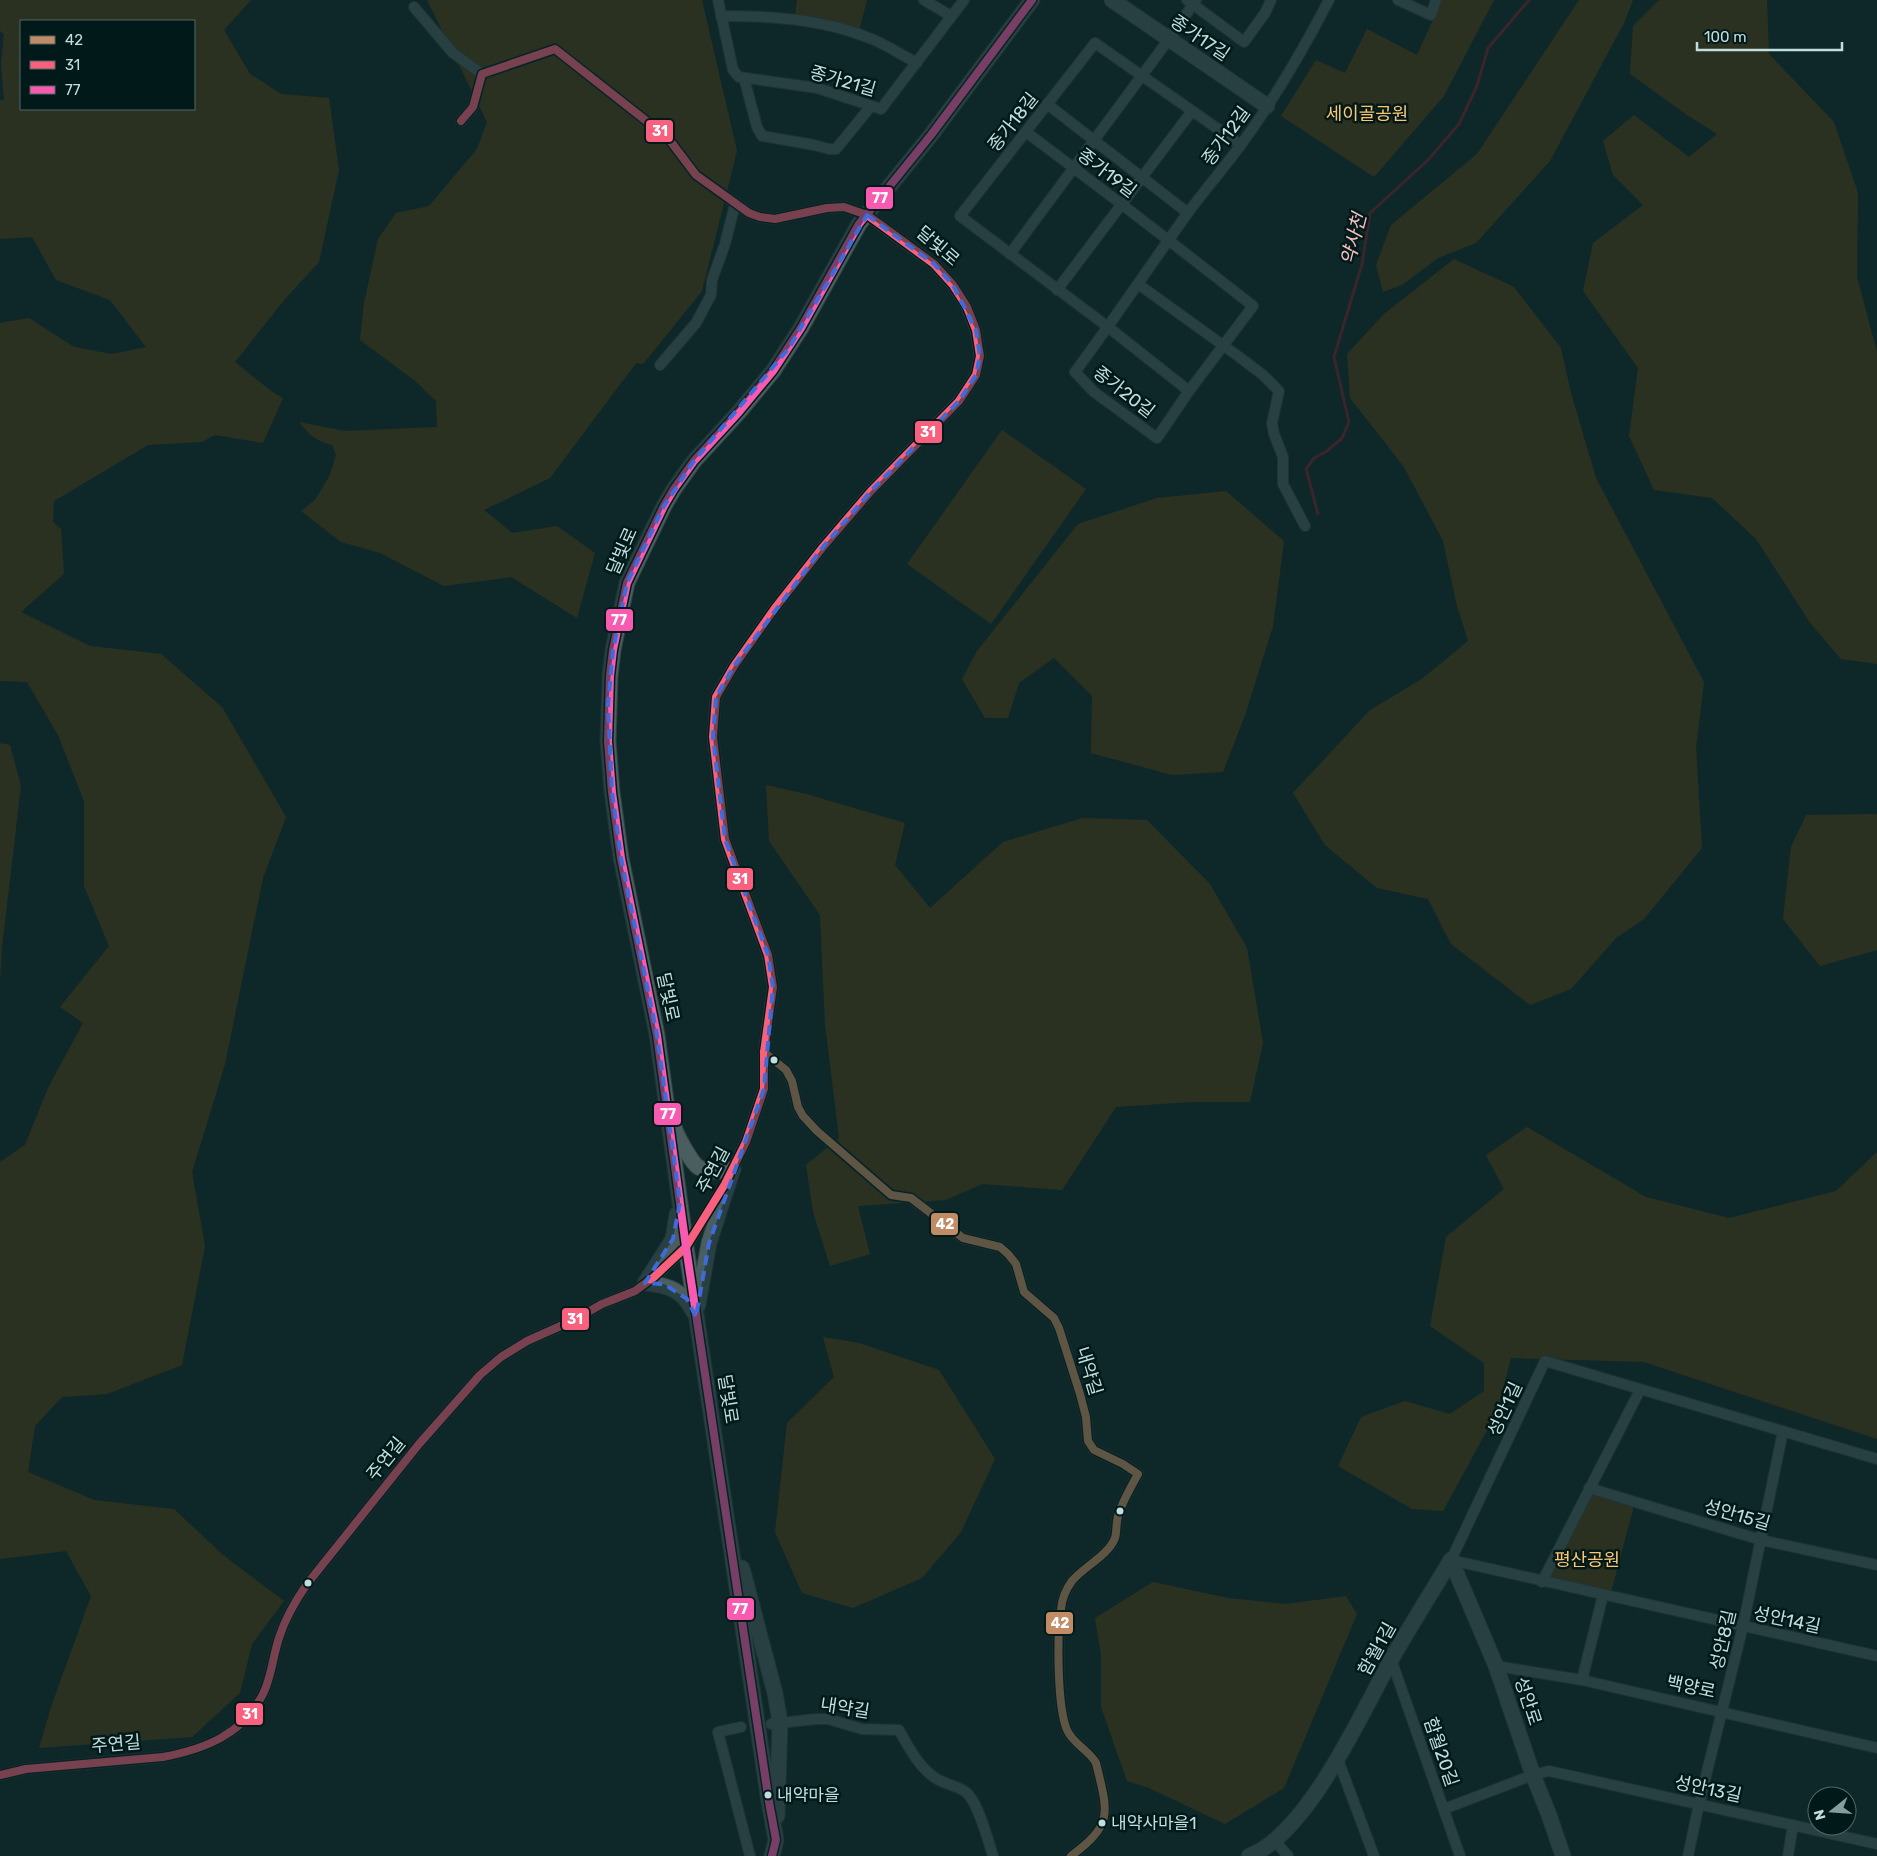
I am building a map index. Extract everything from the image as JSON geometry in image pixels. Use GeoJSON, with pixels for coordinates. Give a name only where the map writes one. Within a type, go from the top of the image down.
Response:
{"type":"FeatureCollection","features":[{"type":"Feature","properties":{"kind":"main road","name":"달빛로"},"geometry":{"type":"LineString","coordinates":[[772,1856],[776,1840],[696,1317],[657,1035],[621,858],[612,792],[608,742],[610,676],[613,650],[627,583],[674,489],[694,460],[739,412],[789,348],[848,241],[931,135],[1032,0]]}},
{"type":"Feature","properties":{"kind":"main road","name":"종가17길"},"geometry":{"type":"LineString","coordinates":[[1112,0],[1267,106]]}},
{"type":"Feature","properties":{"kind":"main road"},"geometry":{"type":"LineString","coordinates":[[667,1111],[679,1140],[698,1166],[719,1172],[733,1169]]}},
{"type":"Feature","properties":{"kind":"main road"},"geometry":{"type":"LineString","coordinates":[[696,1317],[709,1243],[733,1169]]}},
{"type":"Feature","properties":{"kind":"main road"},"geometry":{"type":"LineString","coordinates":[[680,1202],[673,1239],[646,1283],[664,1284],[687,1299],[696,1317]]}},
{"type":"Feature","properties":{"kind":"main road"},"geometry":{"type":"LineString","coordinates":[[729,1534],[748,1590],[775,1693],[776,1840]]}},
{"type":"Feature","properties":{"kind":"main road","name":"함월1길"},"geometry":{"type":"LineString","coordinates":[[1275,1841],[1306,1806],[1338,1757],[1391,1659],[1450,1560]]}},
{"type":"Feature","properties":{"kind":"main road","name":"성안로"},"geometry":{"type":"LineString","coordinates":[[1450,1560],[1496,1666],[1532,1776],[1549,1815],[1563,1856]]}},
{"type":"Feature","properties":{"kind":"main road"},"geometry":{"type":"LineString","coordinates":[[1249,1856],[1275,1841]]}},
{"type":"Feature","properties":{"kind":"street"},"geometry":{"type":"LineString","coordinates":[[718,0],[733,70],[742,78],[757,127],[762,136],[836,149],[871,106]]}},
{"type":"Feature","properties":{"kind":"street"},"geometry":{"type":"LineString","coordinates":[[924,0],[951,16]]}},
{"type":"Feature","properties":{"kind":"street","name":"종가21길"},"geometry":{"type":"LineString","coordinates":[[742,78],[817,88],[882,108],[964,0]]}},
{"type":"Feature","properties":{"kind":"street"},"geometry":{"type":"LineString","coordinates":[[1010,254],[1169,39],[1192,1],[1244,42],[1266,13],[1271,0]]}},
{"type":"Feature","properties":{"kind":"street","name":"종가12길"},"geometry":{"type":"LineString","coordinates":[[1108,327],[1188,213],[1241,144],[1267,106],[1330,0]]}},
{"type":"Feature","properties":{"kind":"street"},"geometry":{"type":"LineString","coordinates":[[1398,0],[1431,15],[1436,0]]}},
{"type":"Feature","properties":{"kind":"street"},"geometry":{"type":"LineString","coordinates":[[414,7],[453,53],[482,74]]}},
{"type":"Feature","properties":{"kind":"street"},"geometry":{"type":"LineString","coordinates":[[721,16],[774,16],[821,23],[873,39],[917,63]]}},
{"type":"Feature","properties":{"kind":"street","name":"종가18길"},"geometry":{"type":"LineString","coordinates":[[1108,327],[960,216],[1095,43],[1241,144]]}},
{"type":"Feature","properties":{"kind":"street"},"geometry":{"type":"LineString","coordinates":[[482,74],[555,49],[668,138],[696,176],[749,213],[760,218],[775,219],[827,208],[844,207],[867,215]]}},
{"type":"Feature","properties":{"kind":"street"},"geometry":{"type":"LineString","coordinates":[[461,121],[473,107],[482,74]]}},
{"type":"Feature","properties":{"kind":"street"},"geometry":{"type":"LineString","coordinates":[[1047,104],[1188,213]]}},
{"type":"Feature","properties":{"kind":"street"},"geometry":{"type":"LineString","coordinates":[[1057,290],[1192,111]]}},
{"type":"Feature","properties":{"kind":"street","name":"종가19길"},"geometry":{"type":"LineString","coordinates":[[1026,132],[1120,205],[1170,240]]}},
{"type":"Feature","properties":{"kind":"street"},"geometry":{"type":"LineString","coordinates":[[660,365],[696,323],[711,295],[712,280],[726,244],[735,204]]}},
{"type":"Feature","properties":{"kind":"street","name":"달빛로"},"geometry":{"type":"LineString","coordinates":[[764,1052],[773,987],[771,970],[768,955],[725,839],[712,737],[716,697],[744,651],[823,547],[871,491],[959,401],[976,375],[980,356],[976,330],[967,307],[953,285],[934,264],[867,215]]}},
{"type":"Feature","properties":{"kind":"street","name":"종가20길"},"geometry":{"type":"LineString","coordinates":[[1108,327],[1075,372],[1094,392],[1158,438],[1189,391],[1253,306],[1170,240]]}},
{"type":"Feature","properties":{"kind":"street"},"geometry":{"type":"LineString","coordinates":[[1138,284],[1263,375],[1278,390],[1272,423],[1283,457],[1283,484],[1305,526]]}},
{"type":"Feature","properties":{"kind":"street"},"geometry":{"type":"LineString","coordinates":[[1108,327],[1189,391]]}},
{"type":"Feature","properties":{"kind":"street","name":"주연길"},"geometry":{"type":"LineString","coordinates":[[0,1775],[26,1769],[163,1757],[185,1753],[222,1739],[234,1730],[251,1712],[263,1694],[280,1634],[293,1606],[307,1584],[419,1444],[480,1375],[501,1357],[527,1341],[574,1320],[602,1304],[635,1291],[686,1247],[712,1206],[746,1142],[764,1089],[764,1052]]}},
{"type":"Feature","properties":{"kind":"street","name":"내약길"},"geometry":{"type":"LineString","coordinates":[[764,1052],[786,1070],[792,1081],[798,1107],[803,1116],[836,1148],[891,1195],[910,1198],[962,1238],[1000,1248],[1008,1254],[1016,1264],[1024,1292],[1054,1318],[1059,1328],[1086,1417],[1088,1441],[1094,1450],[1123,1464],[1138,1474],[1118,1514],[1114,1539],[1100,1557],[1074,1579],[1066,1590],[1061,1607],[1059,1636],[1062,1716],[1067,1731],[1074,1741],[1092,1756],[1096,1764],[1106,1812],[1103,1823],[1096,1834],[1088,1843],[1070,1856]]}},
{"type":"Feature","properties":{"kind":"street","name":"성안1길"},"geometry":{"type":"LineString","coordinates":[[1450,1560],[1545,1361],[1877,1459]]}},
{"type":"Feature","properties":{"kind":"street"},"geometry":{"type":"LineString","coordinates":[[1542,1582],[1640,1390]]}},
{"type":"Feature","properties":{"kind":"street","name":"성안8길"},"geometry":{"type":"LineString","coordinates":[[1688,1856],[1743,1626],[1783,1431]]}},
{"type":"Feature","properties":{"kind":"street","name":"성안15길"},"geometry":{"type":"LineString","coordinates":[[1589,1488],[1761,1540],[1877,1565]]}},
{"type":"Feature","properties":{"kind":"street","name":"성안14길"},"geometry":{"type":"LineString","coordinates":[[1450,1560],[1877,1656]]}},
{"type":"Feature","properties":{"kind":"street"},"geometry":{"type":"LineString","coordinates":[[1582,1680],[1603,1595]]}},
{"type":"Feature","properties":{"kind":"street","name":"함월20길"},"geometry":{"type":"LineString","coordinates":[[1391,1659],[1460,1856]]}},
{"type":"Feature","properties":{"kind":"street","name":"백양로"},"geometry":{"type":"LineString","coordinates":[[1496,1666],[1582,1680],[1877,1748]]}},
{"type":"Feature","properties":{"kind":"street","name":"내약길"},"geometry":{"type":"LineString","coordinates":[[776,1723],[822,1719],[862,1729],[899,1730],[912,1752],[934,1777],[964,1790],[969,1795],[974,1803],[994,1856]]}},
{"type":"Feature","properties":{"kind":"street"},"geometry":{"type":"LineString","coordinates":[[741,1727],[718,1732],[750,1856]]}},
{"type":"Feature","properties":{"kind":"street"},"geometry":{"type":"LineString","coordinates":[[1338,1757],[1374,1856]]}},
{"type":"Feature","properties":{"kind":"street","name":"성안13길"},"geometry":{"type":"LineString","coordinates":[[1444,1809],[1549,1771],[1877,1844]]}},
{"type":"Feature","properties":{"kind":"street"},"geometry":{"type":"LineString","coordinates":[[1788,1856],[1793,1825]]}},
{"type":"Feature","properties":{"kind":"street"},"geometry":{"type":"LineString","coordinates":[[1275,1841],[1288,1856]]}},
{"type":"Feature","properties":{"kind":"highlighted area"},"geometry":{"type":"Polygon","coordinates":[[[867,215],[934,264],[953,285],[976,330],[980,356],[976,375],[959,401],[871,491],[823,547],[734,666],[716,697],[713,737],[725,839],[768,955],[773,987],[764,1089],[709,1243],[696,1317],[687,1299],[664,1284],[645,1283],[673,1239],[680,1202],[657,1035],[621,858],[612,792],[608,705],[613,650],[627,583],[664,506],[694,461],[789,348],[867,215]]]}},
{"type":"Feature","properties":{"kind":"green space"},"geometry":{"type":"Polygon","coordinates":[[[0,0],[251,0],[224,30],[250,74],[281,94],[329,98],[339,170],[319,262],[285,299],[235,362],[271,391],[283,398],[263,443],[215,435],[202,442],[148,445],[54,501],[53,522],[61,529],[64,574],[21,612],[90,646],[161,654],[222,707],[286,817],[263,878],[225,1064],[192,1172],[205,1246],[182,1365],[107,1394],[62,1397],[35,1426],[28,1472],[94,1500],[174,1509],[223,1555],[284,1601],[252,1644],[240,1693],[192,1737],[39,1748],[51,1707],[91,1596],[66,1551],[0,1559],[0,1162],[25,1145],[48,1088],[83,1023],[60,1007],[109,946],[84,886],[84,801],[58,735],[27,682],[0,681],[0,323],[29,318],[74,347],[112,354],[146,347],[110,300],[56,280],[32,237],[0,239],[0,100],[4,100],[1,64],[4,34],[0,31],[0,0]]]}},
{"type":"Feature","properties":{"kind":"green space"},"geometry":{"type":"Polygon","coordinates":[[[427,0],[702,0],[737,151],[702,291],[643,364],[636,363],[550,478],[484,510],[512,533],[557,526],[595,553],[577,618],[511,577],[444,586],[380,553],[341,542],[301,511],[315,500],[330,475],[336,455],[332,445],[314,437],[299,422],[345,431],[437,427],[436,401],[414,380],[360,340],[364,303],[378,239],[396,213],[429,206],[477,149],[487,122],[427,0]]]}},
{"type":"Feature","properties":{"kind":"green space"},"geometry":{"type":"Polygon","coordinates":[[[797,0],[867,0],[859,31],[822,19],[795,15],[797,0]]]}},
{"type":"Feature","properties":{"kind":"green space","name":"세이골공원"},"geometry":{"type":"Polygon","coordinates":[[[1442,0],[1494,0],[1444,96],[1374,177],[1281,116],[1316,60],[1345,73],[1367,29],[1417,55],[1442,0]]]}},
{"type":"Feature","properties":{"kind":"green space"},"geometry":{"type":"Polygon","coordinates":[[[1579,0],[1633,0],[1625,21],[1550,161],[1476,243],[1438,258],[1402,285],[1383,292],[1376,265],[1391,225],[1477,154],[1579,0]]]}},
{"type":"Feature","properties":{"kind":"green space"},"geometry":{"type":"Polygon","coordinates":[[[1659,0],[1767,0],[1769,54],[1834,122],[1858,193],[1857,277],[1877,352],[1877,664],[1841,659],[1811,624],[1756,539],[1712,498],[1654,490],[1629,436],[1638,368],[1583,291],[1593,243],[1643,205],[1613,175],[1603,141],[1634,115],[1689,157],[1717,134],[1630,74],[1633,26],[1659,0]]]}},
{"type":"Feature","properties":{"kind":"green space"},"geometry":{"type":"Polygon","coordinates":[[[1454,259],[1514,287],[1561,348],[1571,393],[1596,478],[1704,682],[1696,748],[1702,848],[1644,919],[1616,938],[1571,989],[1530,1005],[1451,944],[1428,899],[1377,888],[1325,845],[1293,793],[1369,711],[1423,678],[1468,641],[1456,602],[1443,541],[1404,467],[1350,398],[1347,354],[1384,314],[1454,259]]]}},
{"type":"Feature","properties":{"kind":"green space"},"geometry":{"type":"Polygon","coordinates":[[[1002,430],[1086,489],[991,624],[907,564],[1002,430]]]}},
{"type":"Feature","properties":{"kind":"green space"},"geometry":{"type":"Polygon","coordinates":[[[1226,491],[1284,541],[1273,626],[1245,715],[1223,772],[1172,775],[1091,753],[1092,696],[1054,658],[1019,683],[1008,718],[985,718],[962,679],[977,651],[1078,524],[1157,498],[1226,491]]]}},
{"type":"Feature","properties":{"kind":"green space"},"geometry":{"type":"Polygon","coordinates":[[[0,743],[10,745],[21,786],[2,947],[0,982],[0,743]]]}},
{"type":"Feature","properties":{"kind":"green space"},"geometry":{"type":"Polygon","coordinates":[[[766,785],[806,794],[905,823],[895,865],[930,908],[1003,842],[1083,818],[1147,820],[1210,884],[1247,948],[1263,1043],[1250,1102],[1191,1102],[1116,1107],[1062,1190],[982,1184],[946,1200],[858,1206],[870,1254],[830,1266],[813,1212],[806,1165],[839,1138],[825,1024],[820,915],[769,841],[766,785]]]}},
{"type":"Feature","properties":{"kind":"green space"},"geometry":{"type":"Polygon","coordinates":[[[1877,814],[1877,950],[1820,966],[1783,919],[1791,847],[1806,815],[1877,814]]]}},
{"type":"Feature","properties":{"kind":"green space"},"geometry":{"type":"Polygon","coordinates":[[[1527,1127],[1646,1197],[1729,1218],[1836,1191],[1877,1152],[1877,1439],[1644,1362],[1511,1358],[1497,1412],[1443,1511],[1412,1509],[1338,1466],[1361,1417],[1405,1401],[1450,1414],[1484,1391],[1484,1363],[1430,1326],[1446,1237],[1504,1189],[1486,1155],[1527,1127]]]}},
{"type":"Feature","properties":{"kind":"green space"},"geometry":{"type":"Polygon","coordinates":[[[823,1337],[859,1343],[939,1370],[995,1459],[961,1532],[922,1578],[853,1608],[802,1593],[775,1532],[787,1423],[834,1377],[823,1337]]]}},
{"type":"Feature","properties":{"kind":"green space","name":"평산공원"},"geometry":{"type":"Polygon","coordinates":[[[1589,1488],[1635,1502],[1610,1596],[1542,1582],[1589,1488]]]}},
{"type":"Feature","properties":{"kind":"green space"},"geometry":{"type":"Polygon","coordinates":[[[1153,1582],[1228,1598],[1286,1604],[1346,1596],[1357,1614],[1284,1788],[1225,1824],[1149,1788],[1127,1781],[1101,1707],[1101,1655],[1095,1618],[1153,1582]]]}},
{"type":"Feature","properties":{"kind":"waterway","name":"약사천"},"geometry":{"type":"LineString","coordinates":[[1318,514],[1306,469],[1314,458],[1327,451],[1342,438],[1349,422],[1334,357],[1362,264],[1370,213],[1428,160],[1459,124],[1477,86],[1488,48],[1529,0]]}},
{"type":"Feature","properties":{"kind":"transit line","name":"77"},"geometry":{"type":"LineString","coordinates":[[772,1856],[776,1840],[686,1247],[657,1035],[621,858],[612,792],[608,741],[610,676],[613,650],[627,583],[674,489],[694,461],[773,371],[801,328],[859,224],[931,135],[1032,0]]}},
{"type":"Feature","properties":{"kind":"transit line","name":"31"},"geometry":{"type":"LineString","coordinates":[[0,1775],[26,1769],[163,1757],[193,1750],[221,1738],[233,1730],[244,1720],[263,1694],[282,1628],[307,1584],[419,1444],[480,1375],[501,1357],[527,1341],[574,1320],[602,1304],[635,1291],[654,1277],[686,1247],[725,1184],[746,1142],[764,1089],[764,1052],[773,987],[768,955],[725,839],[713,737],[716,697],[734,666],[775,608],[823,547],[871,491],[959,401],[976,375],[980,356],[976,330],[967,307],[953,285],[934,264],[867,215],[844,207],[827,208],[775,219],[749,213],[696,175],[668,138],[555,49],[482,74],[473,107],[461,121]]}},
{"type":"Feature","properties":{"kind":"transit line","name":"42"},"geometry":{"type":"LineString","coordinates":[[764,1052],[786,1070],[792,1081],[798,1107],[803,1116],[817,1131],[891,1195],[911,1198],[963,1238],[1000,1247],[1008,1254],[1016,1264],[1024,1292],[1054,1318],[1059,1328],[1086,1417],[1088,1441],[1094,1450],[1123,1464],[1138,1474],[1117,1519],[1115,1538],[1112,1544],[1072,1581],[1062,1605],[1059,1635],[1061,1705],[1070,1735],[1096,1763],[1105,1806],[1101,1826],[1095,1835],[1071,1856]]}},
{"type":"Feature","properties":{"kind":"place","name":"내약마을"},"geometry":{"type":"Point","coordinates":[768,1795]}},
{"type":"Feature","properties":{"kind":"place","name":"내약사마을1"},"geometry":{"type":"Point","coordinates":[1102,1823]}}]}
